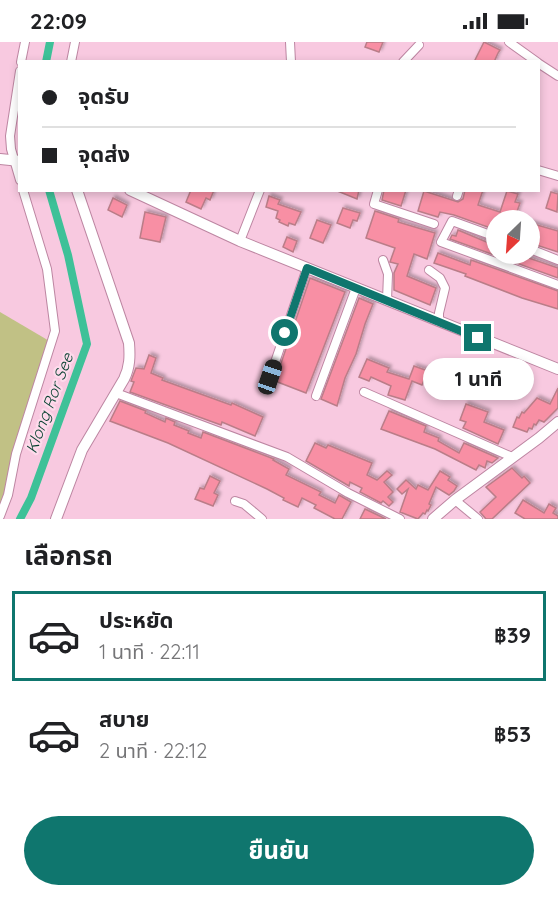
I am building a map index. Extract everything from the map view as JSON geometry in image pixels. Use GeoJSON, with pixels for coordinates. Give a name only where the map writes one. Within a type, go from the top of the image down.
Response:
{"type":"FeatureCollection","features":[{"type":"Feature","properties":{"kind":"street"},"geometry":{"type":"LineString","coordinates":[[21,60],[24,42]]}},
{"type":"Feature","properties":{"kind":"street"},"geometry":{"type":"LineString","coordinates":[[71,60],[75,42]]}},
{"type":"Feature","properties":{"kind":"street"},"geometry":{"type":"LineString","coordinates":[[290,42],[291,60]]}},
{"type":"Feature","properties":{"kind":"street"},"geometry":{"type":"LineString","coordinates":[[509,42],[535,60]]}},
{"type":"Feature","properties":{"kind":"street"},"geometry":{"type":"LineString","coordinates":[[405,60],[419,45]]}},
{"type":"Feature","properties":{"kind":"street"},"geometry":{"type":"LineString","coordinates":[[540,63],[558,76]]}},
{"type":"Feature","properties":{"kind":"street"},"geometry":{"type":"LineString","coordinates":[[0,159],[18,161],[10,136],[18,83]]}},
{"type":"Feature","properties":{"kind":"street"},"geometry":{"type":"LineString","coordinates":[[540,171],[558,176]]}},
{"type":"Feature","properties":{"kind":"street"},"geometry":{"type":"LineString","coordinates":[[0,516],[8,495],[16,453],[55,331],[47,269],[24,192]]}},
{"type":"Feature","properties":{"kind":"street"},"geometry":{"type":"LineString","coordinates":[[56,519],[82,450],[92,429],[116,393],[128,367],[129,343],[77,192]]}},
{"type":"Feature","properties":{"kind":"street"},"geometry":{"type":"LineString","coordinates":[[134,192],[240,241],[558,369]]}},
{"type":"Feature","properties":{"kind":"street"},"geometry":{"type":"LineString","coordinates":[[240,241],[259,192]]}},
{"type":"Feature","properties":{"kind":"street"},"geometry":{"type":"LineString","coordinates":[[377,192],[374,204],[434,224]]}},
{"type":"Feature","properties":{"kind":"street"},"geometry":{"type":"LineString","coordinates":[[486,233],[452,221],[441,242],[486,259]]}},
{"type":"Feature","properties":{"kind":"street"},"geometry":{"type":"LineString","coordinates":[[540,253],[558,260]]}},
{"type":"Feature","properties":{"kind":"street"},"geometry":{"type":"LineString","coordinates":[[383,260],[388,274],[387,300]]}},
{"type":"Feature","properties":{"kind":"street"},"geometry":{"type":"LineString","coordinates":[[501,264],[558,285]]}},
{"type":"Feature","properties":{"kind":"street"},"geometry":{"type":"LineString","coordinates":[[270,377],[307,268]]}},
{"type":"Feature","properties":{"kind":"street"},"geometry":{"type":"LineString","coordinates":[[429,270],[440,278],[445,288],[439,321]]}},
{"type":"Feature","properties":{"kind":"street"},"geometry":{"type":"LineString","coordinates":[[316,396],[356,288]]}},
{"type":"Feature","properties":{"kind":"street"},"geometry":{"type":"LineString","coordinates":[[364,392],[512,457]]}},
{"type":"Feature","properties":{"kind":"street"},"geometry":{"type":"LineString","coordinates":[[116,393],[287,457],[348,493],[400,519]]}},
{"type":"Feature","properties":{"kind":"street"},"geometry":{"type":"LineString","coordinates":[[433,519],[558,422]]}},
{"type":"Feature","properties":{"kind":"street"},"geometry":{"type":"LineString","coordinates":[[455,500],[478,519]]}},
{"type":"Feature","properties":{"kind":"street"},"geometry":{"type":"LineString","coordinates":[[235,501],[244,504],[262,519]]}},
{"type":"Feature","properties":{"kind":"green space"},"geometry":{"type":"Polygon","coordinates":[[[0,312],[51,342],[0,505],[0,312]]]}},
{"type":"Feature","properties":{"kind":"building"},"geometry":{"type":"Polygon","coordinates":[[[367,42],[383,42],[379,52],[365,47],[367,42]]]}},
{"type":"Feature","properties":{"kind":"building"},"geometry":{"type":"Polygon","coordinates":[[[484,42],[500,50],[495,60],[475,60],[484,42]]]}},
{"type":"Feature","properties":{"kind":"building"},"geometry":{"type":"Polygon","coordinates":[[[190,192],[213,192],[210,200],[206,198],[201,209],[186,202],[190,192]]]}},
{"type":"Feature","properties":{"kind":"building"},"geometry":{"type":"Polygon","coordinates":[[[340,192],[359,192],[357,199],[340,192]]]}},
{"type":"Feature","properties":{"kind":"building"},"geometry":{"type":"Polygon","coordinates":[[[384,192],[405,192],[401,206],[382,200],[384,192]]]}},
{"type":"Feature","properties":{"kind":"building"},"geometry":{"type":"Polygon","coordinates":[[[424,192],[458,202],[463,199],[465,192],[482,192],[478,205],[494,210],[486,210],[486,226],[454,215],[440,212],[438,217],[418,211],[424,192]]]}},
{"type":"Feature","properties":{"kind":"building"},"geometry":{"type":"Polygon","coordinates":[[[507,192],[518,194],[515,202],[520,203],[518,210],[501,210],[507,192]]]}},
{"type":"Feature","properties":{"kind":"building"},"geometry":{"type":"Polygon","coordinates":[[[551,192],[558,194],[557,212],[546,208],[551,192]]]}},
{"type":"Feature","properties":{"kind":"building"},"geometry":{"type":"Polygon","coordinates":[[[269,196],[280,200],[278,204],[301,212],[295,225],[289,223],[288,226],[279,222],[280,220],[276,218],[278,211],[266,207],[269,196]]]}},
{"type":"Feature","properties":{"kind":"building"},"geometry":{"type":"Polygon","coordinates":[[[113,198],[127,205],[122,217],[108,210],[113,198]]]}},
{"type":"Feature","properties":{"kind":"building"},"geometry":{"type":"Polygon","coordinates":[[[343,208],[360,213],[357,221],[353,220],[350,228],[337,223],[343,208]]]}},
{"type":"Feature","properties":{"kind":"building"},"geometry":{"type":"Polygon","coordinates":[[[375,211],[399,219],[398,222],[435,233],[427,259],[414,254],[407,276],[436,288],[430,305],[394,290],[394,273],[398,264],[390,262],[395,248],[366,238],[375,211]]]}},
{"type":"Feature","properties":{"kind":"building"},"geometry":{"type":"Polygon","coordinates":[[[145,212],[166,217],[160,242],[140,238],[145,212]]]}},
{"type":"Feature","properties":{"kind":"building"},"geometry":{"type":"Polygon","coordinates":[[[317,220],[331,225],[323,243],[310,238],[317,220]]]}},
{"type":"Feature","properties":{"kind":"building"},"geometry":{"type":"Polygon","coordinates":[[[540,226],[558,231],[558,252],[540,246],[540,226]]]}},
{"type":"Feature","properties":{"kind":"building"},"geometry":{"type":"Polygon","coordinates":[[[458,230],[486,242],[486,252],[450,239],[452,235],[456,236],[458,230]]]}},
{"type":"Feature","properties":{"kind":"building"},"geometry":{"type":"Polygon","coordinates":[[[287,237],[297,241],[293,252],[283,247],[287,237]]]}},
{"type":"Feature","properties":{"kind":"building"},"geometry":{"type":"Polygon","coordinates":[[[438,253],[470,265],[471,260],[558,291],[558,309],[522,298],[434,263],[438,253]]]}},
{"type":"Feature","properties":{"kind":"building"},"geometry":{"type":"Polygon","coordinates":[[[540,262],[558,268],[558,278],[519,264],[540,264],[540,262]]]}},
{"type":"Feature","properties":{"kind":"building"},"geometry":{"type":"Polygon","coordinates":[[[310,278],[345,292],[306,393],[275,381],[310,278]]]}},
{"type":"Feature","properties":{"kind":"building"},"geometry":{"type":"Polygon","coordinates":[[[359,298],[373,304],[337,406],[321,399],[359,298]]]}},
{"type":"Feature","properties":{"kind":"building"},"geometry":{"type":"Polygon","coordinates":[[[149,355],[156,358],[151,373],[163,378],[162,380],[231,405],[232,403],[263,417],[255,436],[222,422],[221,425],[130,392],[136,368],[144,369],[149,355]]]}},
{"type":"Feature","properties":{"kind":"building"},"geometry":{"type":"Polygon","coordinates":[[[367,359],[389,368],[387,372],[409,379],[414,366],[428,371],[422,385],[412,381],[405,400],[388,395],[391,386],[371,377],[369,381],[359,377],[367,359]]]}},
{"type":"Feature","properties":{"kind":"building"},"geometry":{"type":"Polygon","coordinates":[[[558,388],[558,408],[544,422],[539,420],[527,432],[513,427],[517,417],[519,418],[537,398],[550,404],[558,388]]]}},
{"type":"Feature","properties":{"kind":"building"},"geometry":{"type":"Polygon","coordinates":[[[120,401],[146,411],[145,413],[165,422],[166,418],[175,422],[174,425],[201,438],[203,432],[274,459],[289,469],[286,475],[321,492],[319,495],[335,503],[339,495],[351,502],[342,519],[335,519],[314,508],[316,505],[302,498],[298,507],[267,489],[168,443],[110,421],[120,401]]]}},
{"type":"Feature","properties":{"kind":"building"},"geometry":{"type":"Polygon","coordinates":[[[466,404],[488,412],[484,422],[504,430],[498,444],[463,428],[466,422],[460,420],[466,404]]]}},
{"type":"Feature","properties":{"kind":"building"},"geometry":{"type":"Polygon","coordinates":[[[389,411],[426,426],[424,432],[439,438],[438,441],[459,453],[464,443],[498,458],[492,463],[487,461],[485,468],[479,465],[476,470],[435,449],[381,429],[389,411]]]}},
{"type":"Feature","properties":{"kind":"building"},"geometry":{"type":"Polygon","coordinates":[[[315,443],[326,448],[328,445],[372,463],[367,475],[377,480],[387,471],[392,475],[384,482],[393,492],[388,497],[393,502],[389,506],[383,501],[381,503],[360,492],[362,488],[350,482],[349,486],[306,461],[315,443]]]}},
{"type":"Feature","properties":{"kind":"building"},"geometry":{"type":"Polygon","coordinates":[[[512,468],[530,483],[492,519],[486,519],[480,512],[496,497],[486,487],[512,468]]]}},
{"type":"Feature","properties":{"kind":"building"},"geometry":{"type":"Polygon","coordinates":[[[440,471],[450,477],[448,480],[457,486],[454,491],[449,495],[436,487],[428,511],[418,519],[400,512],[408,489],[402,494],[397,489],[406,480],[416,489],[418,485],[428,490],[440,471]]]}},
{"type":"Feature","properties":{"kind":"building"},"geometry":{"type":"Polygon","coordinates":[[[210,476],[220,481],[214,493],[218,495],[213,506],[195,499],[200,488],[204,489],[210,476]]]}},
{"type":"Feature","properties":{"kind":"building"},"geometry":{"type":"Polygon","coordinates":[[[523,500],[544,513],[549,504],[556,508],[553,513],[558,516],[558,519],[525,519],[515,513],[523,500]]]}},
{"type":"Feature","properties":{"kind":"building"},"geometry":{"type":"Polygon","coordinates":[[[365,509],[386,519],[360,519],[365,509]]]}},
{"type":"Feature","properties":{"kind":"waterway","name":"Klong Ror See"},"geometry":{"type":"LineString","coordinates":[[46,60],[50,42]]}},
{"type":"Feature","properties":{"kind":"waterway","name":"Klong Ror See"},"geometry":{"type":"LineString","coordinates":[[20,519],[31,498],[87,344],[68,255],[50,192]]}},
{"type":"Feature","properties":{"kind":"route"},"geometry":{"type":"LineString","coordinates":[[285,333],[307,268],[478,338]]}}]}
